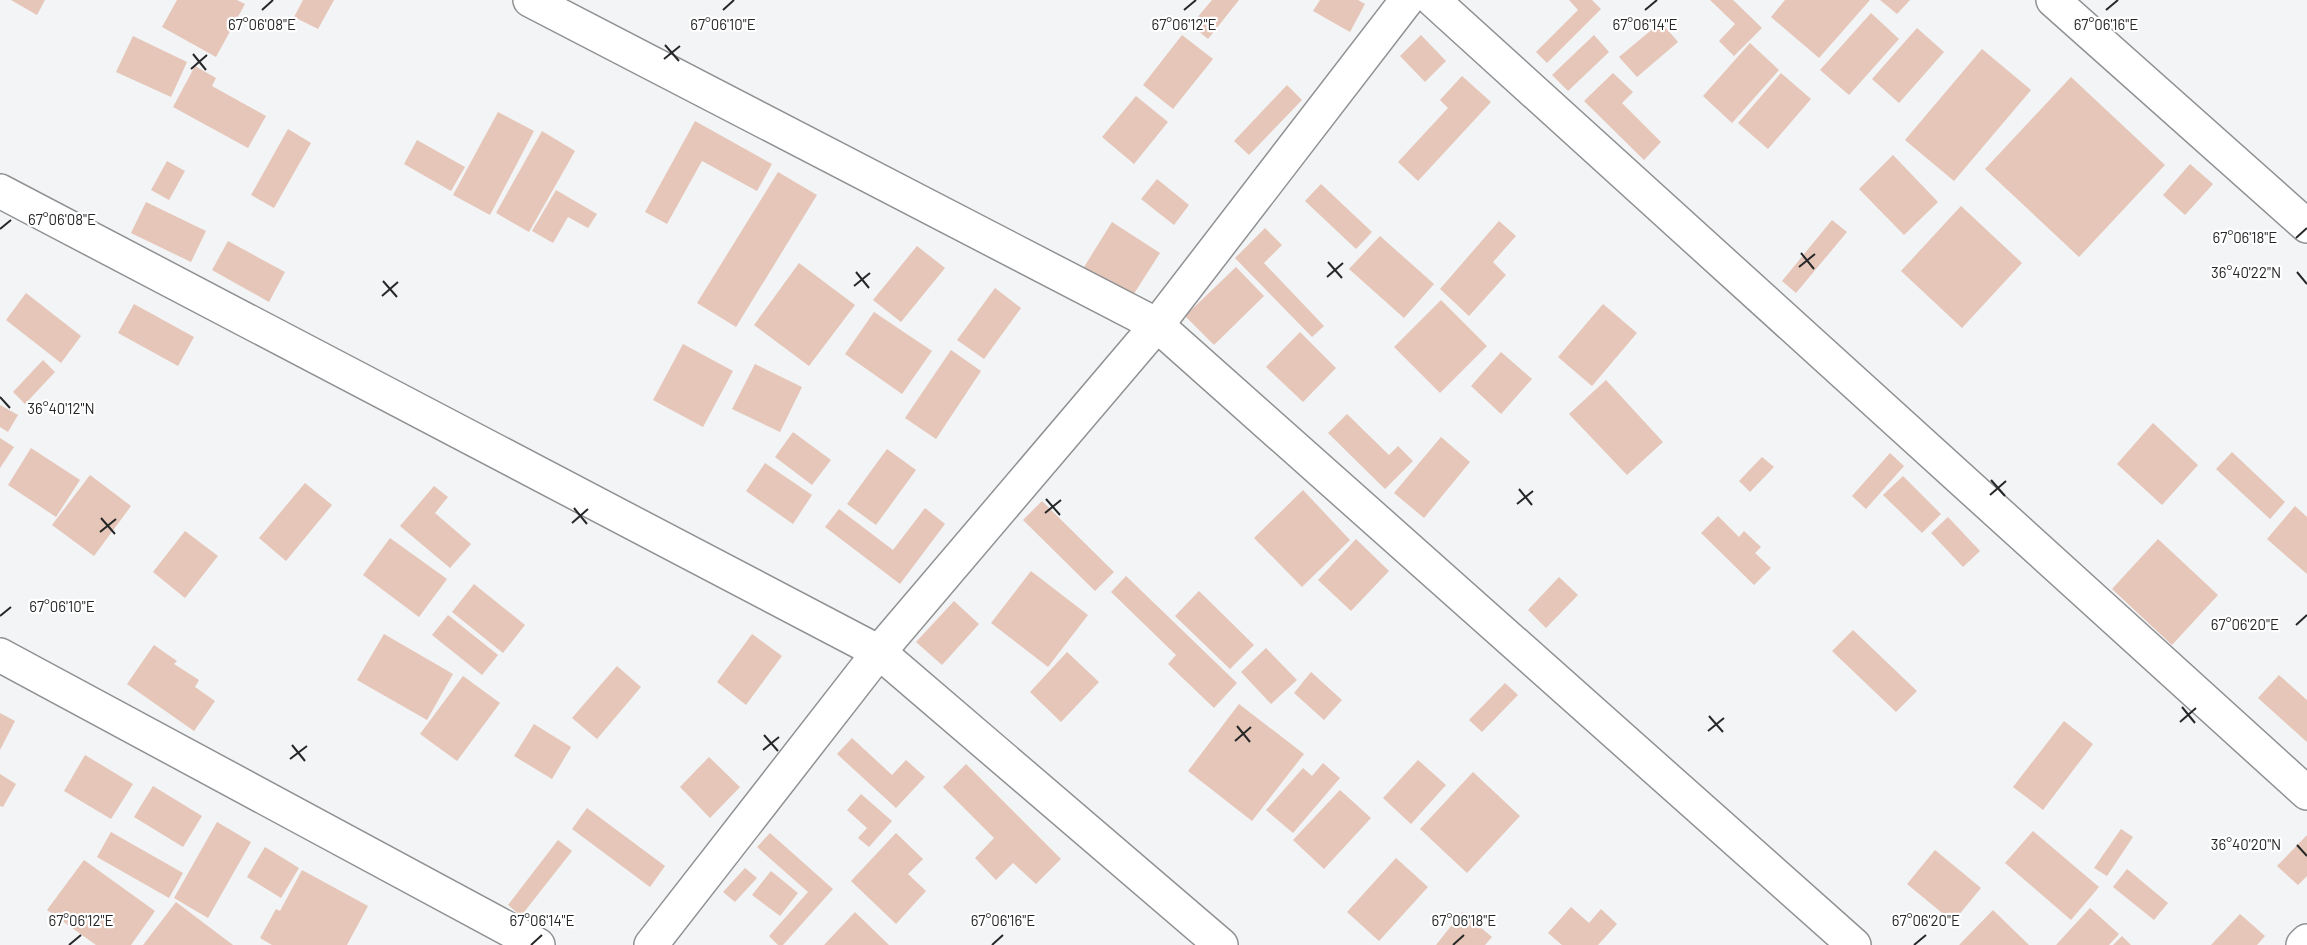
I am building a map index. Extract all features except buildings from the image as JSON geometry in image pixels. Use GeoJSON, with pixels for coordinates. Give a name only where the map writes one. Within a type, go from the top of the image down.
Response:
{"type":"FeatureCollection","features":[{"type":"Feature","properties":{"kind":"street"},"geometry":{"type":"LineString","coordinates":[[530,0],[1157,325],[1854,945]]}},
{"type":"Feature","properties":{"kind":"street"},"geometry":{"type":"LineString","coordinates":[[651,945],[879,652],[1157,325],[1407,0]]}},
{"type":"Feature","properties":{"kind":"street"},"geometry":{"type":"LineString","coordinates":[[1433,0],[2307,793]]}},
{"type":"Feature","properties":{"kind":"street"},"geometry":{"type":"LineString","coordinates":[[2053,0],[2307,226]]}},
{"type":"Feature","properties":{"kind":"street"},"geometry":{"type":"LineString","coordinates":[[0,191],[879,652],[1221,945]]}},
{"type":"Feature","properties":{"kind":"street"},"geometry":{"type":"LineString","coordinates":[[0,655],[538,945]]}},
{"type":"Feature","properties":{"kind":"street"},"geometry":{"type":"LineString","coordinates":[[2303,945],[2307,941]]}}]}
